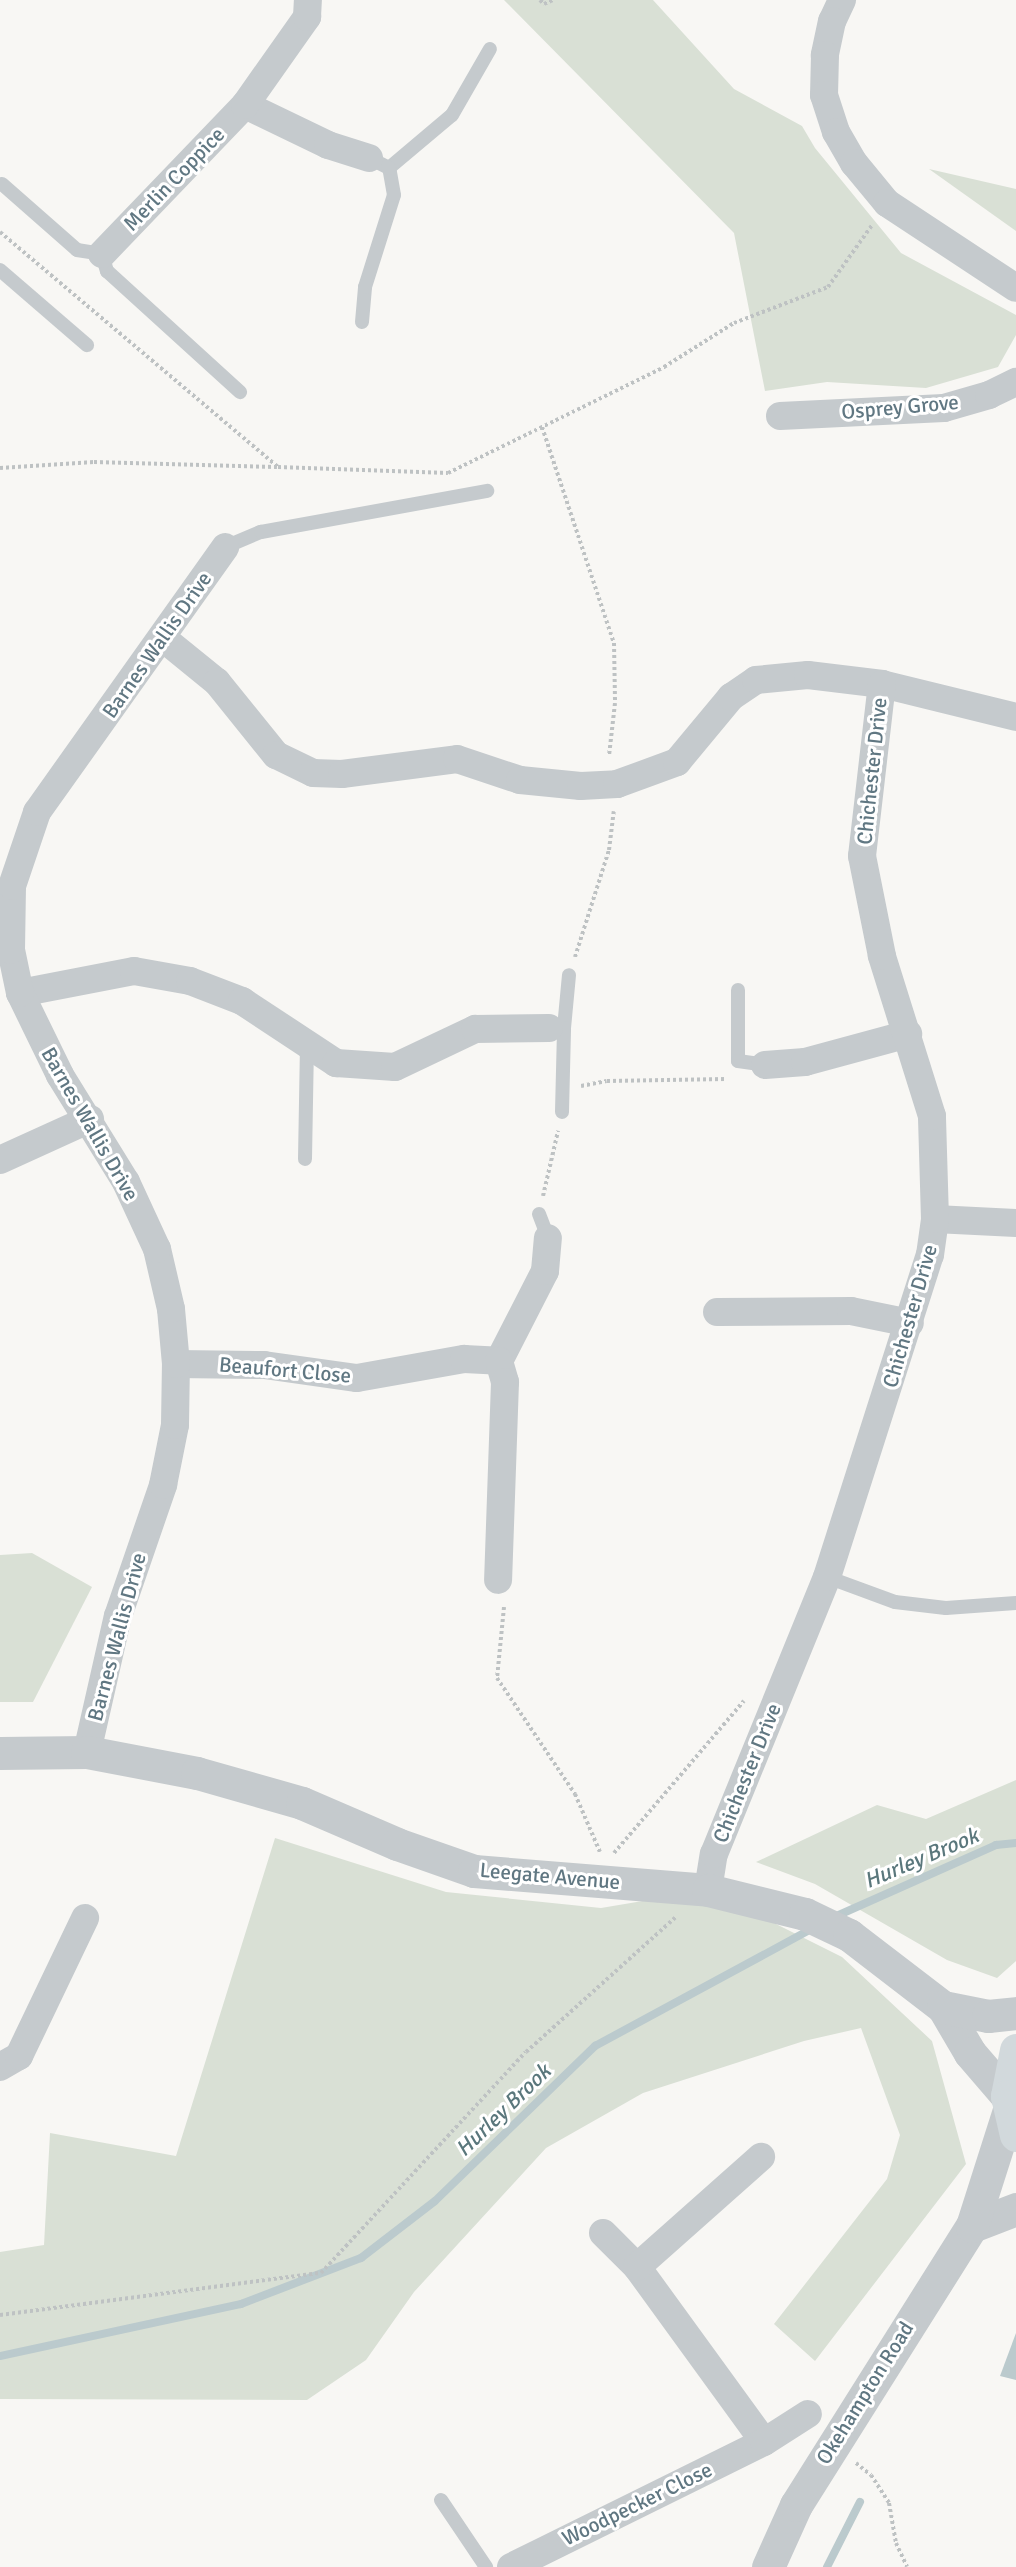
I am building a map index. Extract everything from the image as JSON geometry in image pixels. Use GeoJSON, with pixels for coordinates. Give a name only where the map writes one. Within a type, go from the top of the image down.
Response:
{"type":"FeatureCollection","features":[{"type":"Feature","properties":{"kind":"main road"},"geometry":{"type":"LineString","coordinates":[[1010,2115],[1016,2050]]}},
{"type":"Feature","properties":{"kind":"street","name":"Merlin Coppice"},"geometry":{"type":"LineString","coordinates":[[102,254],[245,105],[307,17],[308,0]]}},
{"type":"Feature","properties":{"kind":"street"},"geometry":{"type":"LineString","coordinates":[[842,0],[832,21],[825,55],[824,94],[842,142],[887,203],[1016,288]]}},
{"type":"Feature","properties":{"kind":"street"},"geometry":{"type":"LineString","coordinates":[[245,105],[328,145],[379,163]]}},
{"type":"Feature","properties":{"kind":"street","name":"Osprey Grove"},"geometry":{"type":"LineString","coordinates":[[780,416],[944,408],[989,395],[1016,381]]}},
{"type":"Feature","properties":{"kind":"street","name":"Barnes Wallis Drive"},"geometry":{"type":"LineString","coordinates":[[87,1752],[118,1616],[163,1485],[175,1425],[176,1364],[171,1309],[157,1249],[126,1182],[90,1119],[60,1075],[20,993],[11,950],[12,886],[37,812],[164,639],[225,547]]}},
{"type":"Feature","properties":{"kind":"street"},"geometry":{"type":"LineString","coordinates":[[164,639],[216,682],[276,755],[313,773],[342,774],[457,759],[520,780],[612,784],[677,762],[731,697],[756,680],[808,675],[882,684],[1016,717]]}},
{"type":"Feature","properties":{"kind":"street","name":"Chichester Drive"},"geometry":{"type":"LineString","coordinates":[[708,1890],[714,1854],[826,1577],[910,1323],[930,1255],[935,1220],[932,1116],[882,956],[862,856],[882,684]]}},
{"type":"Feature","properties":{"kind":"street"},"geometry":{"type":"LineString","coordinates":[[20,993],[134,971],[190,981],[242,1001],[336,1063],[395,1067],[476,1029],[557,1028]]}},
{"type":"Feature","properties":{"kind":"street"},"geometry":{"type":"LineString","coordinates":[[765,1065],[805,1062],[908,1034]]}},
{"type":"Feature","properties":{"kind":"street"},"geometry":{"type":"LineString","coordinates":[[0,1160],[90,1119]]}},
{"type":"Feature","properties":{"kind":"street"},"geometry":{"type":"LineString","coordinates":[[935,1220],[1016,1223]]}},
{"type":"Feature","properties":{"kind":"street"},"geometry":{"type":"LineString","coordinates":[[502,1589],[505,1382],[499,1361],[545,1271],[543,1226]]}},
{"type":"Feature","properties":{"kind":"street"},"geometry":{"type":"LineString","coordinates":[[717,1312],[851,1311],[910,1323]]}},
{"type":"Feature","properties":{"kind":"street","name":"Beaufort Close"},"geometry":{"type":"LineString","coordinates":[[176,1364],[264,1365],[357,1378],[464,1359],[499,1361]]}},
{"type":"Feature","properties":{"kind":"street","name":"Leegate Avenue"},"geometry":{"type":"LineString","coordinates":[[0,1753],[87,1752],[197,1773],[302,1803],[398,1844],[474,1871],[603,1872],[708,1890],[805,1914],[842,1932],[943,2007],[1010,2115]]}},
{"type":"Feature","properties":{"kind":"street"},"geometry":{"type":"LineString","coordinates":[[0,2067],[19,2056],[85,1918]]}},
{"type":"Feature","properties":{"kind":"street","name":"Leegate Avenue"},"geometry":{"type":"LineString","coordinates":[[943,2007],[988,2016],[1016,2013]]}},
{"type":"Feature","properties":{"kind":"street","name":"Okehampton Road"},"geometry":{"type":"LineString","coordinates":[[768,2567],[796,2505],[972,2226],[1010,2115]]}},
{"type":"Feature","properties":{"kind":"street"},"geometry":{"type":"LineString","coordinates":[[637,2267],[761,2157]]}},
{"type":"Feature","properties":{"kind":"street"},"geometry":{"type":"LineString","coordinates":[[972,2226],[1016,2209]]}},
{"type":"Feature","properties":{"kind":"street"},"geometry":{"type":"LineString","coordinates":[[603,2233],[637,2267],[764,2442]]}},
{"type":"Feature","properties":{"kind":"street","name":"Woodpecker Close"},"geometry":{"type":"LineString","coordinates":[[511,2567],[764,2442],[808,2414]]}},
{"type":"Feature","properties":{"kind":"lane"},"geometry":{"type":"LineString","coordinates":[[362,322],[365,287],[394,195],[379,163],[452,115],[490,49]]}},
{"type":"Feature","properties":{"kind":"lane"},"geometry":{"type":"LineString","coordinates":[[2,184],[77,250],[102,254],[107,271],[240,392]]}},
{"type":"Feature","properties":{"kind":"lane"},"geometry":{"type":"LineString","coordinates":[[0,270],[87,345]]}},
{"type":"Feature","properties":{"kind":"lane"},"geometry":{"type":"LineString","coordinates":[[225,547],[261,532],[487,491]]}},
{"type":"Feature","properties":{"kind":"lane"},"geometry":{"type":"LineString","coordinates":[[562,1112],[563,1089],[557,1028],[569,975]]}},
{"type":"Feature","properties":{"kind":"lane"},"geometry":{"type":"LineString","coordinates":[[738,990],[738,1061],[765,1065]]}},
{"type":"Feature","properties":{"kind":"lane"},"geometry":{"type":"LineString","coordinates":[[304,1159],[307,1044]]}},
{"type":"Feature","properties":{"kind":"lane"},"geometry":{"type":"LineString","coordinates":[[826,1577],[895,1602],[946,1608],[1016,1603]]}},
{"type":"Feature","properties":{"kind":"lane"},"geometry":{"type":"LineString","coordinates":[[441,2500],[486,2567]]}},
{"type":"Feature","properties":{"kind":"path"},"geometry":{"type":"LineString","coordinates":[[540,0],[544,4],[553,0]]}},
{"type":"Feature","properties":{"kind":"path"},"geometry":{"type":"LineString","coordinates":[[0,468],[94,462],[448,473],[664,367],[734,323],[828,287],[887,203]]}},
{"type":"Feature","properties":{"kind":"path"},"geometry":{"type":"LineString","coordinates":[[0,232],[278,467]]}},
{"type":"Feature","properties":{"kind":"path"},"geometry":{"type":"LineString","coordinates":[[542,427],[614,643],[615,703],[609,850],[569,975]]}},
{"type":"Feature","properties":{"kind":"path"},"geometry":{"type":"LineString","coordinates":[[563,1089],[607,1082],[754,1079],[765,1065]]}},
{"type":"Feature","properties":{"kind":"path"},"geometry":{"type":"LineString","coordinates":[[543,1226],[562,1112]]}},
{"type":"Feature","properties":{"kind":"path"},"geometry":{"type":"LineString","coordinates":[[502,1589],[497,1678],[575,1794],[603,1872]]}},
{"type":"Feature","properties":{"kind":"path"},"geometry":{"type":"LineString","coordinates":[[603,1872],[752,1693]]}},
{"type":"Feature","properties":{"kind":"path"},"geometry":{"type":"LineString","coordinates":[[0,2315],[321,2273],[526,2052],[708,1890]]}},
{"type":"Feature","properties":{"kind":"path"},"geometry":{"type":"LineString","coordinates":[[833,2445],[871,2475],[889,2503],[896,2543],[907,2567]]}},
{"type":"Feature","properties":{"kind":"shaded area"},"geometry":{"type":"Polygon","coordinates":[[[504,0],[653,0],[734,89],[802,126],[815,148],[901,253],[1016,315],[1016,335],[998,367],[926,388],[827,382],[765,391],[734,233],[504,0]]]}},
{"type":"Feature","properties":{"kind":"shaded area"},"geometry":{"type":"Polygon","coordinates":[[[929,169],[1016,189],[1016,231],[929,169]]]}},
{"type":"Feature","properties":{"kind":"shaded area"},"geometry":{"type":"Polygon","coordinates":[[[32,1553],[92,1587],[33,1702],[0,1702],[0,1555],[32,1553]]]}},
{"type":"Feature","properties":{"kind":"shaded area"},"geometry":{"type":"Polygon","coordinates":[[[1016,1780],[1016,1961],[997,1978],[947,1960],[815,1884],[756,1862],[877,1805],[926,1819],[1016,1780]]]}},
{"type":"Feature","properties":{"kind":"shaded area"},"geometry":{"type":"Polygon","coordinates":[[[275,1838],[446,1892],[601,1908],[708,1890],[842,1957],[932,2041],[966,2164],[815,2361],[774,2324],[887,2179],[900,2135],[861,2028],[804,2041],[643,2093],[546,2148],[414,2292],[366,2360],[307,2400],[0,2399],[0,2252],[44,2245],[50,2133],[176,2156],[275,1838]]]}},
{"type":"Feature","properties":{"kind":"shaded area"},"geometry":{"type":"Polygon","coordinates":[[[1016,2333],[1016,2380],[1000,2376],[1016,2333]]]}},
{"type":"Feature","properties":{"kind":"waterway","name":"Hurley Brook"},"geometry":{"type":"LineString","coordinates":[[832,1918],[996,1845],[1016,1843]]}},
{"type":"Feature","properties":{"kind":"waterway","name":"Hurley Brook"},"geometry":{"type":"LineString","coordinates":[[0,2356],[241,2304],[361,2258],[435,2201],[595,2046],[815,1927]]}},
{"type":"Feature","properties":{"kind":"waterway"},"geometry":{"type":"LineString","coordinates":[[827,2567],[860,2502]]}}]}
